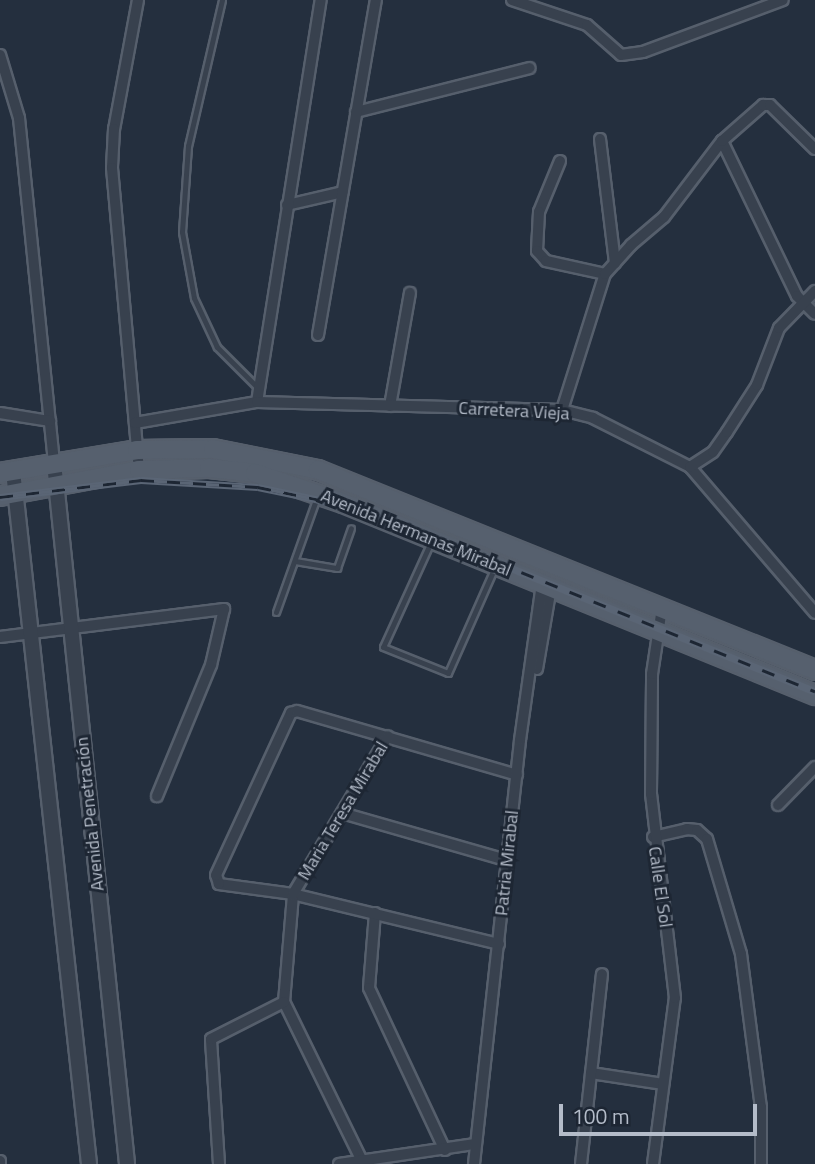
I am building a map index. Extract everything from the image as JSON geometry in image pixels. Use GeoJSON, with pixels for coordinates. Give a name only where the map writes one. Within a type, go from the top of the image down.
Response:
{"type":"FeatureCollection","features":[{"type":"Feature","properties":{"kind":"main road","name":"Avenida Hermanas Mirabal"},"geometry":{"type":"LineString","coordinates":[[7,472],[137,450],[213,449],[318,470],[815,670]]}},
{"type":"Feature","properties":{"kind":"main road","name":"Avenida Hermanas Mirabal"},"geometry":{"type":"LineString","coordinates":[[8,495],[139,470],[209,468],[255,473],[318,494],[433,539],[815,695]]}},
{"type":"Feature","properties":{"kind":"street"},"geometry":{"type":"LineString","coordinates":[[138,0],[123,68],[113,158],[139,470]]}},
{"type":"Feature","properties":{"kind":"street"},"geometry":{"type":"LineString","coordinates":[[257,402],[321,0]]}},
{"type":"Feature","properties":{"kind":"street"},"geometry":{"type":"LineString","coordinates":[[318,335],[376,0]]}},
{"type":"Feature","properties":{"kind":"street"},"geometry":{"type":"LineString","coordinates":[[512,0],[587,25],[621,55],[643,52],[783,0]]}},
{"type":"Feature","properties":{"kind":"street"},"geometry":{"type":"LineString","coordinates":[[0,55],[19,118],[54,463]]}},
{"type":"Feature","properties":{"kind":"street"},"geometry":{"type":"LineString","coordinates":[[356,112],[530,68]]}},
{"type":"Feature","properties":{"kind":"street"},"geometry":{"type":"LineString","coordinates":[[562,410],[605,274],[664,218],[722,141],[763,105],[770,105],[815,149]]}},
{"type":"Feature","properties":{"kind":"street"},"geometry":{"type":"LineString","coordinates":[[600,139],[615,263]]}},
{"type":"Feature","properties":{"kind":"street"},"geometry":{"type":"LineString","coordinates":[[722,141],[797,296],[815,314]]}},
{"type":"Feature","properties":{"kind":"street"},"geometry":{"type":"LineString","coordinates":[[560,161],[539,212],[537,251],[546,261],[605,274]]}},
{"type":"Feature","properties":{"kind":"street"},"geometry":{"type":"LineString","coordinates":[[287,205],[343,192]]}},
{"type":"Feature","properties":{"kind":"street"},"geometry":{"type":"LineString","coordinates":[[690,467],[713,452],[757,385],[779,328],[815,291]]}},
{"type":"Feature","properties":{"kind":"street"},"geometry":{"type":"LineString","coordinates":[[390,406],[410,293]]}},
{"type":"Feature","properties":{"kind":"street","name":"Carretera Vieja"},"geometry":{"type":"LineString","coordinates":[[135,423],[257,402],[562,410],[593,418],[690,467],[815,613]]}},
{"type":"Feature","properties":{"kind":"street"},"geometry":{"type":"LineString","coordinates":[[0,413],[50,421]]}},
{"type":"Feature","properties":{"kind":"street","name":"Avenida Penetración"},"geometry":{"type":"LineString","coordinates":[[54,463],[53,485],[127,1164]]}},
{"type":"Feature","properties":{"kind":"street"},"geometry":{"type":"LineString","coordinates":[[7,472],[8,495],[32,632],[89,1164]]}},
{"type":"Feature","properties":{"kind":"street","name":"Patria Mirabal"},"geometry":{"type":"LineString","coordinates":[[474,1164],[506,860],[547,585]]}},
{"type":"Feature","properties":{"kind":"street"},"geometry":{"type":"LineString","coordinates":[[0,637],[218,607],[225,615],[211,665],[157,796]]}},
{"type":"Feature","properties":{"kind":"street","name":"Calle El Sol"},"geometry":{"type":"LineString","coordinates":[[653,1164],[675,1018],[675,984],[653,836],[652,674],[656,630],[662,608]]}},
{"type":"Feature","properties":{"kind":"street"},"geometry":{"type":"LineString","coordinates":[[499,944],[293,894],[219,884],[216,880],[291,713],[304,712],[518,770]]}},
{"type":"Feature","properties":{"kind":"street","name":"Maria Teresa Mirabal"},"geometry":{"type":"LineString","coordinates":[[284,1002],[293,894],[388,736]]}},
{"type":"Feature","properties":{"kind":"street"},"geometry":{"type":"LineString","coordinates":[[778,805],[815,767]]}},
{"type":"Feature","properties":{"kind":"street"},"geometry":{"type":"LineString","coordinates":[[342,813],[506,860]]}},
{"type":"Feature","properties":{"kind":"street"},"geometry":{"type":"LineString","coordinates":[[653,836],[687,828],[697,830],[707,839],[743,965],[761,1107],[761,1164]]}},
{"type":"Feature","properties":{"kind":"street"},"geometry":{"type":"LineString","coordinates":[[376,913],[369,988],[445,1150]]}},
{"type":"Feature","properties":{"kind":"street"},"geometry":{"type":"LineString","coordinates":[[581,1164],[602,974]]}},
{"type":"Feature","properties":{"kind":"street"},"geometry":{"type":"LineString","coordinates":[[219,1164],[211,1039],[284,1002],[362,1161]]}},
{"type":"Feature","properties":{"kind":"street"},"geometry":{"type":"LineString","coordinates":[[591,1073],[663,1084]]}},
{"type":"Feature","properties":{"kind":"street"},"geometry":{"type":"LineString","coordinates":[[339,1164],[474,1144]]}},
{"type":"Feature","properties":{"kind":"lane"},"geometry":{"type":"LineString","coordinates":[[222,0],[188,146],[182,232],[194,298],[217,346],[259,389]]}},
{"type":"Feature","properties":{"kind":"lane"},"geometry":{"type":"LineString","coordinates":[[276,612],[318,494]]}},
{"type":"Feature","properties":{"kind":"lane"},"geometry":{"type":"LineString","coordinates":[[439,517],[433,539],[383,647],[448,673],[495,565]]}},
{"type":"Feature","properties":{"kind":"lane"},"geometry":{"type":"LineString","coordinates":[[295,561],[337,568],[351,528]]}},
{"type":"Feature","properties":{"kind":"railway"},"geometry":{"type":"LineString","coordinates":[[0,497],[141,480],[258,487],[330,502],[425,533],[815,691]]}}]}
